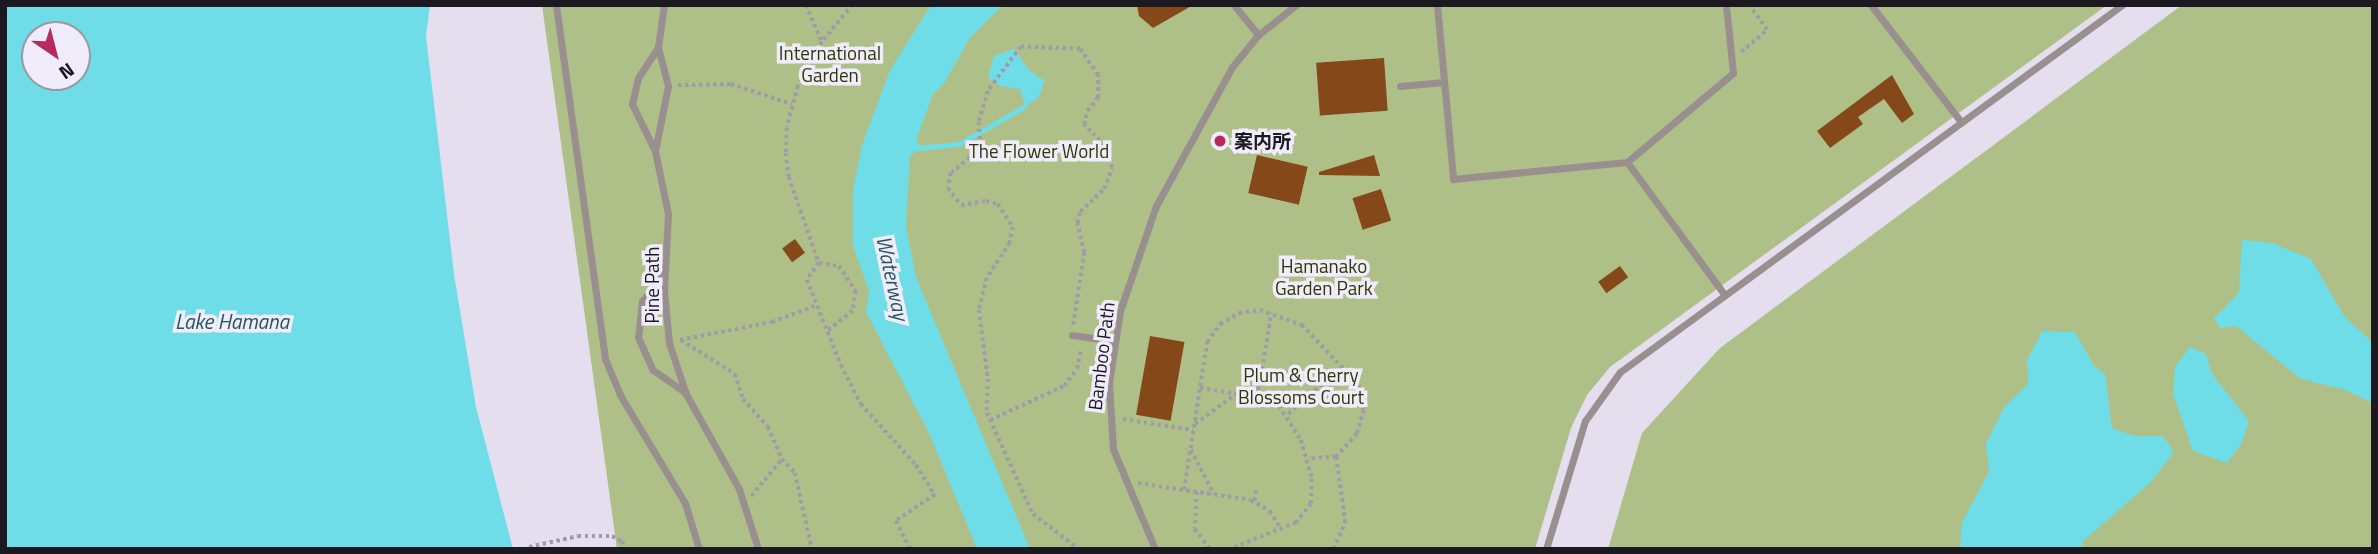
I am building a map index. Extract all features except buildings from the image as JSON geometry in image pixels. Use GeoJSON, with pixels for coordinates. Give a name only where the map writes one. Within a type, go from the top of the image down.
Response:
{"type":"FeatureCollection","features":[{"type":"Feature","properties":{"kind":"lane"},"geometry":{"type":"LineString","coordinates":[[556,5],[600,341],[620,395],[685,503],[699,549]]}},
{"type":"Feature","properties":{"kind":"lane","name":"Pine Path"},"geometry":{"type":"LineString","coordinates":[[664,5],[658,47],[668,86],[655,151],[668,222],[665,271],[669,342],[687,394],[743,499],[758,549]]}},
{"type":"Feature","properties":{"kind":"lane"},"geometry":{"type":"LineString","coordinates":[[1234,5],[1258,35]]}},
{"type":"Feature","properties":{"kind":"lane","name":"Bamboo Path"},"geometry":{"type":"LineString","coordinates":[[1155,549],[1122,480],[1108,417],[1115,341],[1132,267],[1156,206],[1232,66],[1258,35],[1296,5]]}},
{"type":"Feature","properties":{"kind":"lane"},"geometry":{"type":"LineString","coordinates":[[1437,5],[1453,179],[1627,162],[1732,73],[1726,5]]}},
{"type":"Feature","properties":{"kind":"lane"},"geometry":{"type":"LineString","coordinates":[[1871,5],[1961,122]]}},
{"type":"Feature","properties":{"kind":"lane"},"geometry":{"type":"LineString","coordinates":[[1546,549],[1575,450],[1600,396],[1642,353],[2122,5]]}},
{"type":"Feature","properties":{"kind":"lane"},"geometry":{"type":"LineString","coordinates":[[655,151],[632,104],[638,78],[658,47]]}},
{"type":"Feature","properties":{"kind":"lane"},"geometry":{"type":"LineString","coordinates":[[1400,86],[1444,82]]}},
{"type":"Feature","properties":{"kind":"lane"},"geometry":{"type":"LineString","coordinates":[[1627,162],[1724,294]]}},
{"type":"Feature","properties":{"kind":"lane"},"geometry":{"type":"LineString","coordinates":[[665,271],[642,302],[638,337],[653,370],[687,394]]}},
{"type":"Feature","properties":{"kind":"lane"},"geometry":{"type":"LineString","coordinates":[[1072,335],[1115,341]]}},
{"type":"Feature","properties":{"kind":"path"},"geometry":{"type":"LineString","coordinates":[[806,5],[822,42]]}},
{"type":"Feature","properties":{"kind":"path"},"geometry":{"type":"LineString","coordinates":[[819,262],[789,177],[786,141],[792,104],[822,42],[853,5]]}},
{"type":"Feature","properties":{"kind":"path"},"geometry":{"type":"LineString","coordinates":[[1731,60],[1767,30],[1749,5]]}},
{"type":"Feature","properties":{"kind":"path"},"geometry":{"type":"LineString","coordinates":[[1072,335],[1084,253],[1077,223],[1080,212],[1104,189],[1112,167],[1105,146],[1084,125],[1087,111],[1098,98],[1098,75],[1080,49],[1018,51],[992,85],[980,124],[981,149],[955,168],[948,188],[961,205],[986,201],[998,204],[1013,227],[1010,243],[990,271],[979,310],[990,420],[1033,514],[1079,549]]}},
{"type":"Feature","properties":{"kind":"path"},"geometry":{"type":"LineString","coordinates":[[668,86],[732,85],[792,104]]}},
{"type":"Feature","properties":{"kind":"path"},"geometry":{"type":"LineString","coordinates":[[819,262],[807,280],[861,404],[916,465],[935,495],[895,521],[910,549]]}},
{"type":"Feature","properties":{"kind":"path"},"geometry":{"type":"LineString","coordinates":[[819,262],[839,266],[856,291],[853,311],[827,331]]}},
{"type":"Feature","properties":{"kind":"path"},"geometry":{"type":"LineString","coordinates":[[669,342],[772,322],[817,305]]}},
{"type":"Feature","properties":{"kind":"path"},"geometry":{"type":"LineString","coordinates":[[1184,490],[1207,342],[1220,324],[1239,313],[1271,313],[1315,334],[1359,385],[1364,410],[1357,434],[1336,457],[1308,459]]}},
{"type":"Feature","properties":{"kind":"path"},"geometry":{"type":"LineString","coordinates":[[1258,397],[1271,313]]}},
{"type":"Feature","properties":{"kind":"path"},"geometry":{"type":"LineString","coordinates":[[990,420],[1064,386],[1077,369],[1082,336]]}},
{"type":"Feature","properties":{"kind":"path"},"geometry":{"type":"LineString","coordinates":[[681,340],[735,374],[743,399],[768,426],[782,459],[801,487],[811,549]]}},
{"type":"Feature","properties":{"kind":"path"},"geometry":{"type":"LineString","coordinates":[[1287,414],[1344,365]]}},
{"type":"Feature","properties":{"kind":"path"},"geometry":{"type":"LineString","coordinates":[[1200,388],[1258,397],[1287,414],[1308,459],[1311,504],[1296,523],[1232,549]]}},
{"type":"Feature","properties":{"kind":"path"},"geometry":{"type":"LineString","coordinates":[[1194,424],[1236,394]]}},
{"type":"Feature","properties":{"kind":"path"},"geometry":{"type":"LineString","coordinates":[[1108,417],[1193,430]]}},
{"type":"Feature","properties":{"kind":"path"},"geometry":{"type":"LineString","coordinates":[[1190,448],[1214,494]]}},
{"type":"Feature","properties":{"kind":"path"},"geometry":{"type":"LineString","coordinates":[[1333,549],[1345,523],[1336,457]]}},
{"type":"Feature","properties":{"kind":"path"},"geometry":{"type":"LineString","coordinates":[[743,499],[757,494],[782,459]]}},
{"type":"Feature","properties":{"kind":"path"},"geometry":{"type":"LineString","coordinates":[[1122,480],[1254,502],[1270,511],[1282,530]]}},
{"type":"Feature","properties":{"kind":"path"},"geometry":{"type":"LineString","coordinates":[[1254,502],[1256,491]]}},
{"type":"Feature","properties":{"kind":"path"},"geometry":{"type":"LineString","coordinates":[[1197,492],[1195,529],[1210,549]]}},
{"type":"Feature","properties":{"kind":"path"},"geometry":{"type":"LineString","coordinates":[[529,547],[578,537],[612,536],[622,541],[625,549]]}},
{"type":"Feature","properties":{"kind":"green space","name":"Hamanako Garden Park"},"geometry":{"type":"Polygon","coordinates":[[[542,5],[2107,5],[1610,367],[1587,395],[1571,428],[1535,549],[617,549],[542,5]]]}},
{"type":"Feature","properties":{"kind":"green space"},"geometry":{"type":"Polygon","coordinates":[[[2182,5],[2373,5],[2373,549],[1608,549],[1642,433],[1720,348],[2182,5]]]}},
{"type":"Feature","properties":{"kind":"water","name":"Lake Hamana"},"geometry":{"type":"Polygon","coordinates":[[[5,5],[430,5],[426,36],[454,274],[476,407],[513,549],[5,549],[5,5]]]}},
{"type":"Feature","properties":{"kind":"water","name":"Waterway"},"geometry":{"type":"Polygon","coordinates":[[[931,5],[1003,5],[969,39],[945,82],[933,94],[916,140],[921,147],[910,156],[906,227],[916,277],[1030,549],[977,549],[929,433],[866,312],[869,291],[853,246],[853,190],[862,145],[890,70],[931,5]]]}},
{"type":"Feature","properties":{"kind":"water"},"geometry":{"type":"Polygon","coordinates":[[[1014,49],[1029,70],[1045,81],[1038,98],[1025,106],[1020,89],[1000,86],[988,77],[994,56],[1014,49]]]}},
{"type":"Feature","properties":{"kind":"water"},"geometry":{"type":"Polygon","coordinates":[[[2242,240],[2272,243],[2311,259],[2344,316],[2373,343],[2373,403],[2346,390],[2301,379],[2236,326],[2220,328],[2214,318],[2239,293],[2242,240]]]}},
{"type":"Feature","properties":{"kind":"water"},"geometry":{"type":"Polygon","coordinates":[[[2042,331],[2075,332],[2094,366],[2105,374],[2112,428],[2134,436],[2163,436],[2174,452],[2150,483],[2084,540],[2080,549],[1960,549],[1962,522],[1989,472],[1986,443],[2005,406],[2028,384],[2027,360],[2042,331]]]}},
{"type":"Feature","properties":{"kind":"water"},"geometry":{"type":"Polygon","coordinates":[[[2190,347],[2206,354],[2212,374],[2249,421],[2242,443],[2227,463],[2193,451],[2173,394],[2175,367],[2190,347]]]}},
{"type":"Feature","properties":{"kind":"waterway"},"geometry":{"type":"LineString","coordinates":[[916,148],[959,144],[1025,106]]}},
{"type":"Feature","properties":{"kind":"place","name":"案内所"},"geometry":{"type":"Point","coordinates":[1220,141]}},
{"type":"Feature","properties":{"kind":"park label","name":"International Garden"},"geometry":{"type":"Point","coordinates":[830,64]}},
{"type":"Feature","properties":{"kind":"park label","name":"The Flower World"},"geometry":{"type":"Point","coordinates":[1039,151]}},
{"type":"Feature","properties":{"kind":"park label","name":"Plum & Cherry Blossoms Court"},"geometry":{"type":"Point","coordinates":[1301,386]}}]}
